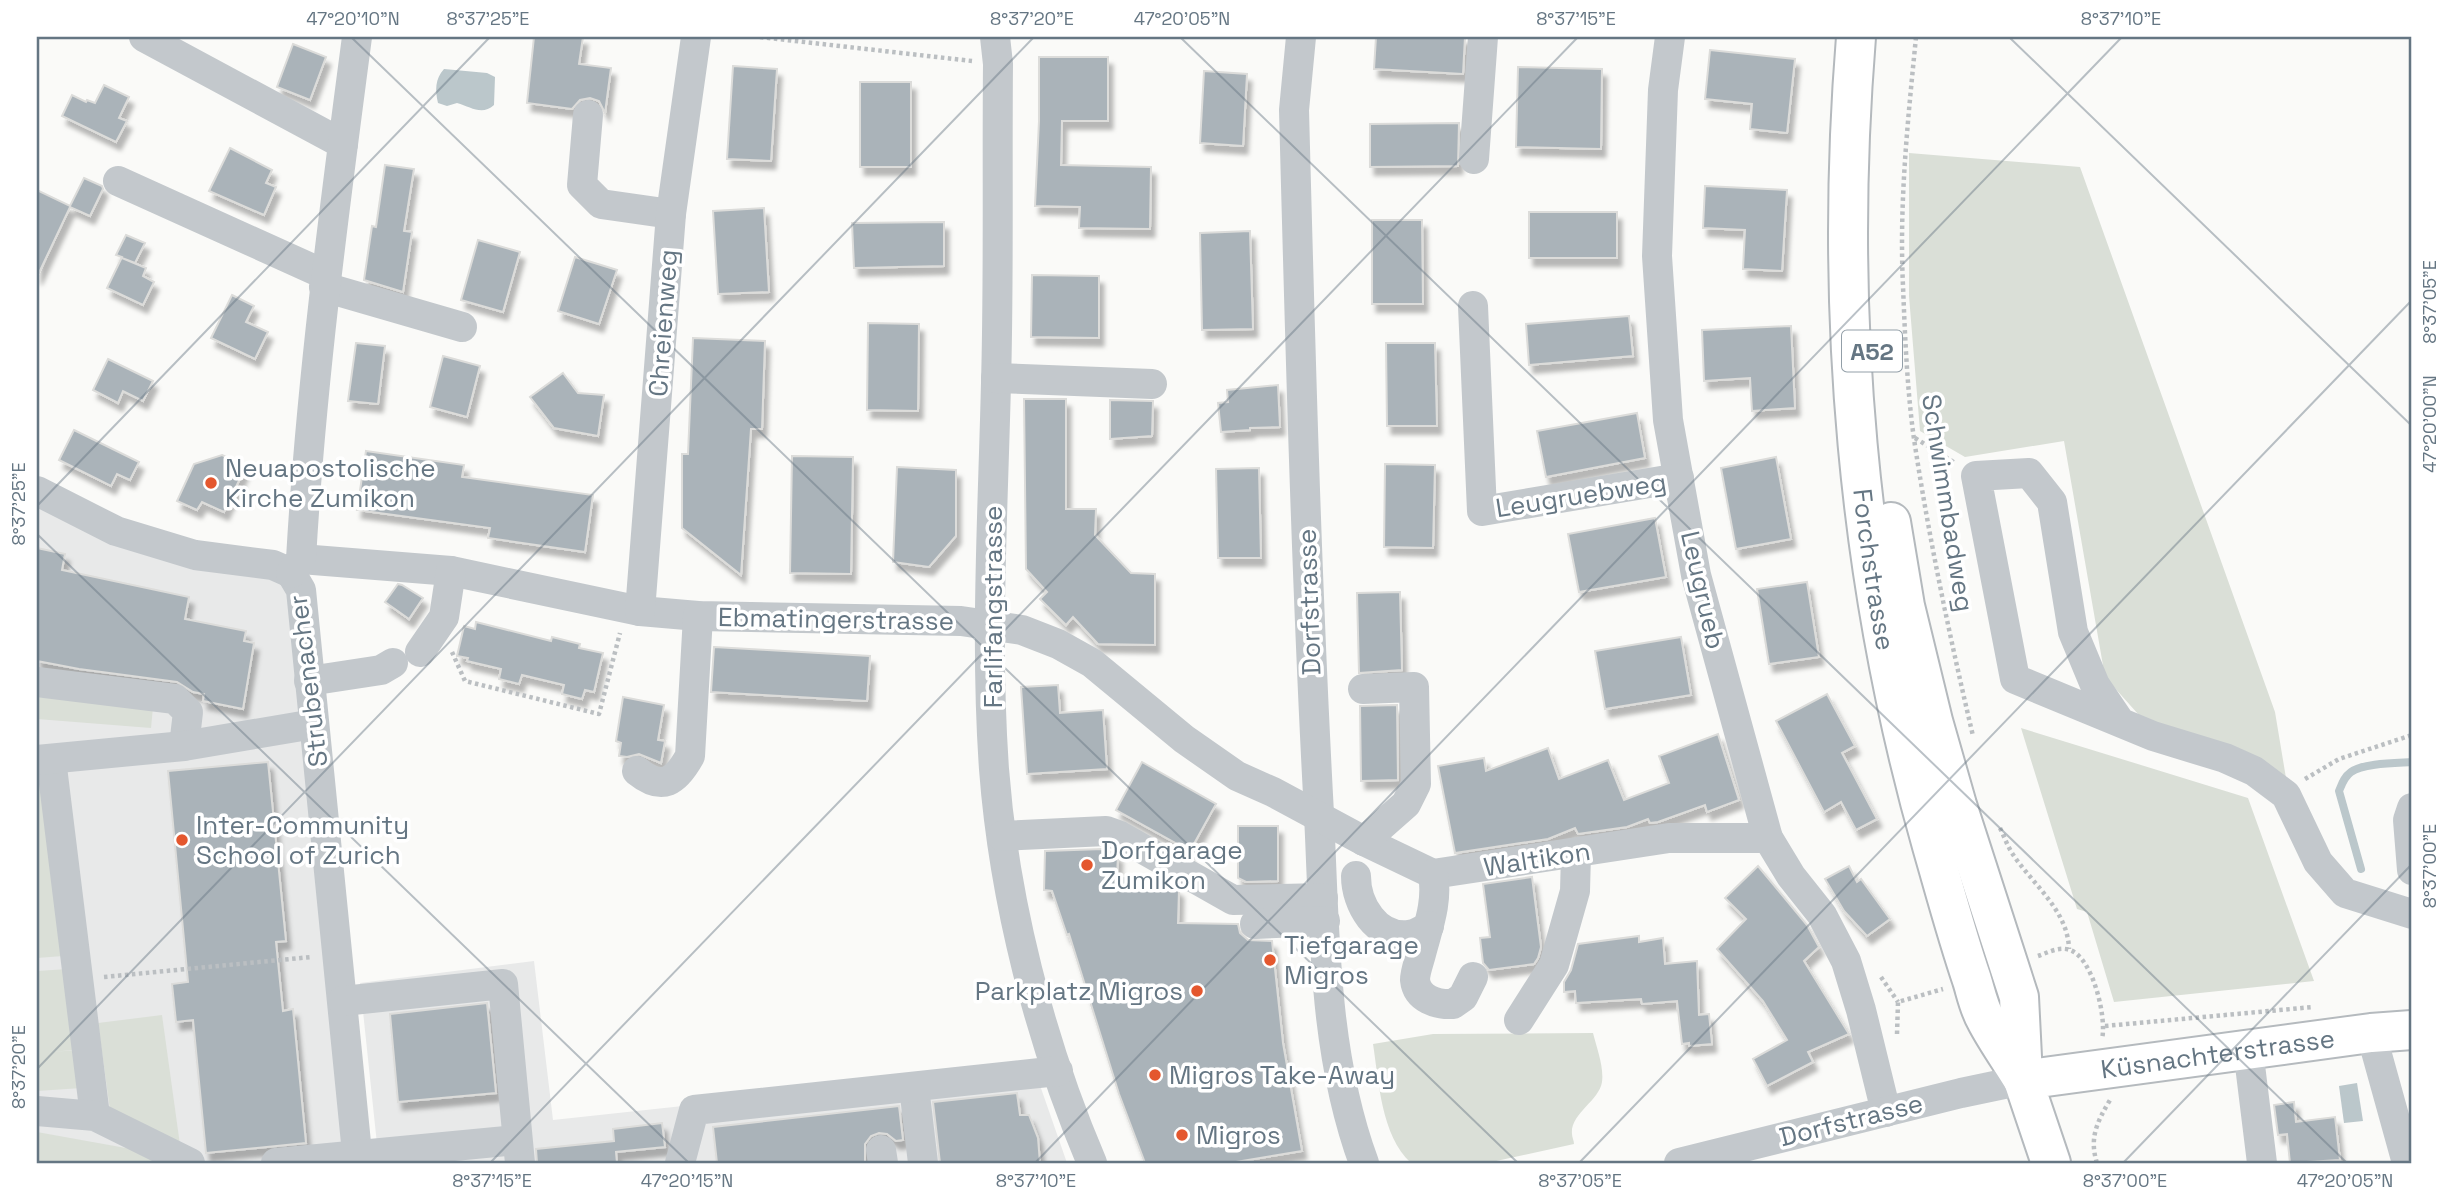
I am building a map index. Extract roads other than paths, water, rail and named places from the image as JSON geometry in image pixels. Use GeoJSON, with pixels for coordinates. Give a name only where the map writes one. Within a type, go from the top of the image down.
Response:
{"type":"FeatureCollection","features":[{"type":"Feature","properties":{"kind":"main road","name":"Forchstrasse"},"geometry":{"type":"LineString","coordinates":[[1856,37],[1848,188],[1850,344],[1875,592],[1900,723],[1963,953],[1985,1019],[2023,1080],[2051,1163]]}},
{"type":"Feature","properties":{"kind":"main road","name":"Forchstrasse"},"geometry":{"type":"LineString","coordinates":[[1876,37],[1869,129],[1867,242],[1872,353],[1887,493],[1917,662],[1957,805],[2019,997],[2023,1080]]}},
{"type":"Feature","properties":{"kind":"main road","name":"Küsnachterstrasse"},"geometry":{"type":"LineString","coordinates":[[2023,1080],[2104,1054],[2248,1049],[2412,1030]]}},
{"type":"Feature","properties":{"kind":"street"},"geometry":{"type":"LineString","coordinates":[[144,37],[343,144]]}},
{"type":"Feature","properties":{"kind":"street","name":"Strubenacher"},"geometry":{"type":"LineString","coordinates":[[357,37],[325,281],[296,566],[301,590],[358,1160]]}},
{"type":"Feature","properties":{"kind":"street","name":"Chreienweg"},"geometry":{"type":"LineString","coordinates":[[634,610],[671,214],[696,37]]}},
{"type":"Feature","properties":{"kind":"street","name":"Dorfstrasse"},"geometry":{"type":"LineString","coordinates":[[1301,37],[1294,110],[1307,590],[1324,910],[1334,1048],[1347,1108],[1364,1163]]}},
{"type":"Feature","properties":{"kind":"street"},"geometry":{"type":"LineString","coordinates":[[1474,159],[1483,37]]}},
{"type":"Feature","properties":{"kind":"street","name":"Leugrueb"},"geometry":{"type":"LineString","coordinates":[[1670,37],[1663,90],[1657,256],[1668,420],[1696,575],[1768,838],[1791,876],[1822,915],[1846,961],[1886,1112]]}},
{"type":"Feature","properties":{"kind":"street","name":"Farlifangstrasse"},"geometry":{"type":"LineString","coordinates":[[996,51],[996,378],[990,625],[994,770],[1018,938],[1070,1112],[1091,1163]]}},
{"type":"Feature","properties":{"kind":"street"},"geometry":{"type":"LineString","coordinates":[[588,115],[582,185],[601,204],[671,214]]}},
{"type":"Feature","properties":{"kind":"street"},"geometry":{"type":"LineString","coordinates":[[118,181],[325,281],[462,327]]}},
{"type":"Feature","properties":{"kind":"street","name":"Leugruebweg"},"geometry":{"type":"LineString","coordinates":[[1473,306],[1482,511],[1679,478]]}},
{"type":"Feature","properties":{"kind":"street"},"geometry":{"type":"LineString","coordinates":[[996,378],[1152,384]]}},
{"type":"Feature","properties":{"kind":"street"},"geometry":{"type":"LineString","coordinates":[[2120,722],[2095,685],[2073,632],[2052,502],[2029,473],[1976,476],[2015,679],[2153,736],[2254,771],[2286,795],[2318,862],[2345,893],[2412,914]]}},
{"type":"Feature","properties":{"kind":"street","name":"Ebmatingerstrasse"},"geometry":{"type":"LineString","coordinates":[[37,491],[116,531],[195,555],[273,565],[451,571],[634,610],[698,616],[961,621],[1022,630],[1058,644],[1092,663],[1184,739],[1237,776],[1319,816]]}},
{"type":"Feature","properties":{"kind":"street"},"geometry":{"type":"LineString","coordinates":[[420,652],[444,617],[451,571]]}},
{"type":"Feature","properties":{"kind":"street"},"geometry":{"type":"LineString","coordinates":[[637,771],[649,781],[664,783],[680,774],[690,755],[698,616]]}},
{"type":"Feature","properties":{"kind":"street"},"geometry":{"type":"LineString","coordinates":[[309,681],[381,670],[393,663]]}},
{"type":"Feature","properties":{"kind":"street"},"geometry":{"type":"LineString","coordinates":[[37,682],[176,699],[188,712],[184,746]]}},
{"type":"Feature","properties":{"kind":"street"},"geometry":{"type":"LineString","coordinates":[[1363,689],[1414,687],[1416,784],[1406,804],[1364,841]]}},
{"type":"Feature","properties":{"kind":"street"},"geometry":{"type":"LineString","coordinates":[[95,1116],[78,979],[44,760],[184,746],[314,724]]}},
{"type":"Feature","properties":{"kind":"street"},"geometry":{"type":"LineString","coordinates":[[2410,814],[2412,870]]}},
{"type":"Feature","properties":{"kind":"street"},"geometry":{"type":"LineString","coordinates":[[1319,816],[1433,874],[1435,902],[1415,979],[1420,992],[1437,1003],[1452,1004],[1463,996],[1473,977]]}},
{"type":"Feature","properties":{"kind":"street"},"geometry":{"type":"LineString","coordinates":[[1002,836],[1106,831],[1120,836],[1233,900],[1280,899],[1324,910]]}},
{"type":"Feature","properties":{"kind":"street","name":"Waltikon"},"geometry":{"type":"LineString","coordinates":[[1433,874],[1669,838],[1768,838]]}},
{"type":"Feature","properties":{"kind":"street"},"geometry":{"type":"LineString","coordinates":[[1519,1020],[1554,965],[1575,891],[1576,854]]}},
{"type":"Feature","properties":{"kind":"street"},"geometry":{"type":"LineString","coordinates":[[1356,876],[1356,891],[1361,906],[1380,926],[1400,935],[1417,933],[1430,926]]}},
{"type":"Feature","properties":{"kind":"street"},"geometry":{"type":"LineString","coordinates":[[1255,924],[1324,910]]}},
{"type":"Feature","properties":{"kind":"street"},"geometry":{"type":"LineString","coordinates":[[275,1163],[519,1152],[503,984],[343,1001]]}},
{"type":"Feature","properties":{"kind":"street"},"geometry":{"type":"LineString","coordinates":[[2371,1033],[2407,1163]]}},
{"type":"Feature","properties":{"kind":"street"},"geometry":{"type":"LineString","coordinates":[[2248,1049],[2262,1163]]}},
{"type":"Feature","properties":{"kind":"street"},"geometry":{"type":"LineString","coordinates":[[680,1163],[694,1110],[1058,1071]]}},
{"type":"Feature","properties":{"kind":"street","name":"Dorfstrasse"},"geometry":{"type":"LineString","coordinates":[[1679,1163],[2023,1080]]}},
{"type":"Feature","properties":{"kind":"street"},"geometry":{"type":"LineString","coordinates":[[914,1087],[923,1163]]}},
{"type":"Feature","properties":{"kind":"street"},"geometry":{"type":"LineString","coordinates":[[37,1111],[95,1116],[190,1163]]}},
{"type":"Feature","properties":{"kind":"waterway"},"geometry":{"type":"LineString","coordinates":[[2361,869],[2339,791],[2342,783],[2356,769],[2412,762]]}},
{"type":"Feature","properties":{"kind":"place","name":"Neuapostolische Kirche Zumikon"},"geometry":{"type":"Point","coordinates":[211,483]}},
{"type":"Feature","properties":{"kind":"place","name":"Inter-Community School of Zurich"},"geometry":{"type":"Point","coordinates":[182,840]}},
{"type":"Feature","properties":{"kind":"place","name":"Dorfgarage Zumikon"},"geometry":{"type":"Point","coordinates":[1087,865]}},
{"type":"Feature","properties":{"kind":"place","name":"Tiefgarage Migros"},"geometry":{"type":"Point","coordinates":[1270,960]}},
{"type":"Feature","properties":{"kind":"place","name":"Parkplatz Migros"},"geometry":{"type":"Point","coordinates":[1197,991]}},
{"type":"Feature","properties":{"kind":"place","name":"Migros Take-Away"},"geometry":{"type":"Point","coordinates":[1155,1075]}},
{"type":"Feature","properties":{"kind":"place","name":"Migros"},"geometry":{"type":"Point","coordinates":[1182,1135]}}]}
